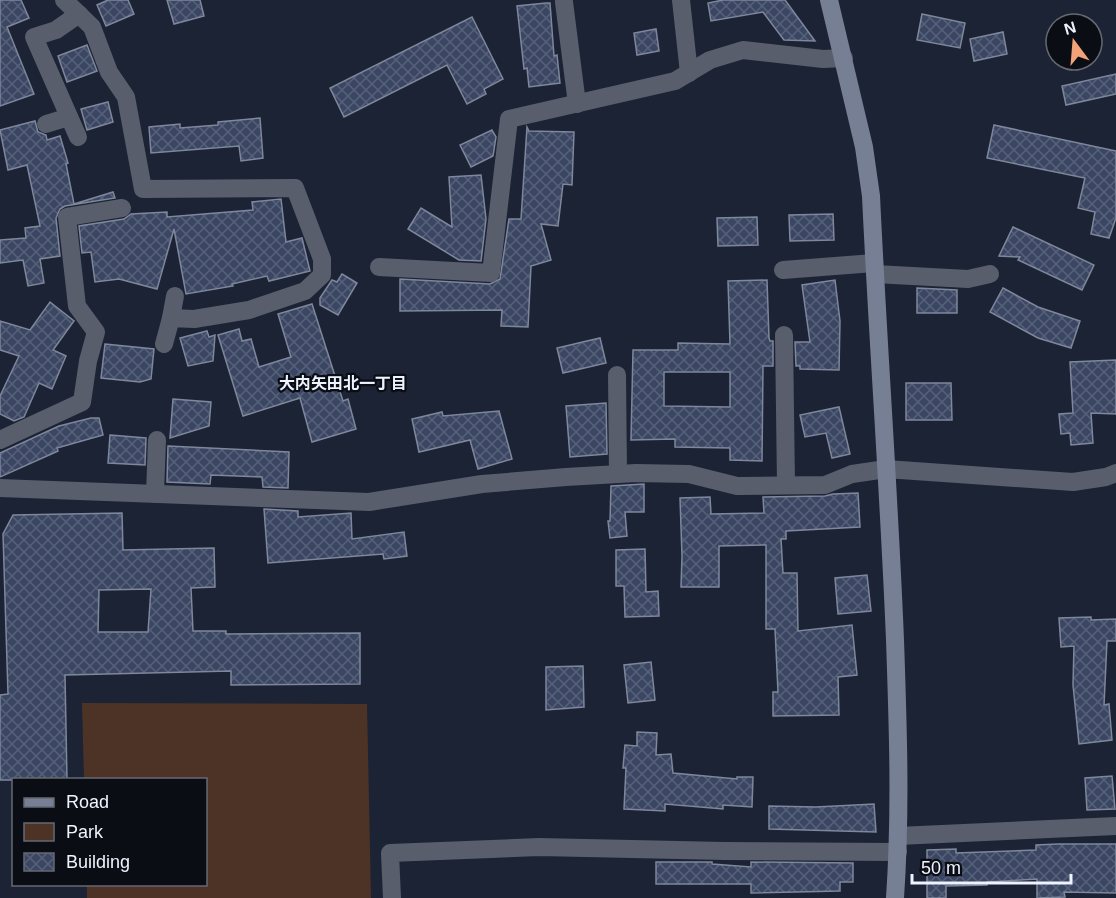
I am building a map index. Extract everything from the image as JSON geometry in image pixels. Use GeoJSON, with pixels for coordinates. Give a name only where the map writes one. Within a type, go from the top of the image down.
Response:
{"type":"FeatureCollection","features":[{"type":"Feature","properties":{"kind":"street"},"geometry":{"type":"LineString","coordinates":[[64,0],[92,27],[109,72],[126,97],[143,189],[295,188],[322,259],[322,275],[305,291],[249,310],[194,319],[171,318]]}},
{"type":"Feature","properties":{"kind":"street"},"geometry":{"type":"LineString","coordinates":[[681,0],[689,73]]}},
{"type":"Feature","properties":{"kind":"street"},"geometry":{"type":"LineString","coordinates":[[828,0],[844,58],[866,156],[871,196],[898,716],[898,844],[895,898]]}},
{"type":"Feature","properties":{"kind":"street"},"geometry":{"type":"LineString","coordinates":[[564,2],[576,104]]}},
{"type":"Feature","properties":{"kind":"street"},"geometry":{"type":"LineString","coordinates":[[78,137],[34,37],[56,30],[79,14]]}},
{"type":"Feature","properties":{"kind":"street"},"geometry":{"type":"LineString","coordinates":[[379,267],[491,273],[509,119],[675,81],[710,60],[743,50],[823,59],[844,58]]}},
{"type":"Feature","properties":{"kind":"street"},"geometry":{"type":"LineString","coordinates":[[46,124],[69,117]]}},
{"type":"Feature","properties":{"kind":"street"},"geometry":{"type":"LineString","coordinates":[[0,440],[82,402],[88,361],[96,332],[77,306],[67,217],[122,208]]}},
{"type":"Feature","properties":{"kind":"street"},"geometry":{"type":"LineString","coordinates":[[783,270],[874,269],[968,279],[990,274]]}},
{"type":"Feature","properties":{"kind":"street"},"geometry":{"type":"LineString","coordinates":[[164,344],[175,296]]}},
{"type":"Feature","properties":{"kind":"street"},"geometry":{"type":"LineString","coordinates":[[784,335],[786,485]]}},
{"type":"Feature","properties":{"kind":"street"},"geometry":{"type":"LineString","coordinates":[[617,375],[618,474]]}},
{"type":"Feature","properties":{"kind":"street"},"geometry":{"type":"LineString","coordinates":[[155,494],[157,440]]}},
{"type":"Feature","properties":{"kind":"street"},"geometry":{"type":"LineString","coordinates":[[0,488],[369,502],[482,484],[618,474],[689,474],[737,486],[825,485],[852,474],[886,469],[1073,482],[1106,477],[1116,472]]}},
{"type":"Feature","properties":{"kind":"street"},"geometry":{"type":"LineString","coordinates":[[392,898],[390,853],[539,847],[725,851],[898,844],[1116,826]]}},
{"type":"Feature","properties":{"kind":"green space"},"geometry":{"type":"Polygon","coordinates":[[[82,703],[367,704],[371,898],[87,898],[87,886],[207,886],[207,778],[84,778],[82,703]]]}},
{"type":"Feature","properties":{"kind":"building"},"geometry":{"type":"Polygon","coordinates":[[[0,0],[21,0],[29,18],[7,27],[34,94],[0,106],[0,0]]]}},
{"type":"Feature","properties":{"kind":"building"},"geometry":{"type":"Polygon","coordinates":[[[108,0],[128,0],[134,14],[106,26],[97,5],[108,0]]]}},
{"type":"Feature","properties":{"kind":"building"},"geometry":{"type":"Polygon","coordinates":[[[167,0],[200,0],[204,16],[174,24],[167,0]]]}},
{"type":"Feature","properties":{"kind":"building"},"geometry":{"type":"Polygon","coordinates":[[[723,0],[785,0],[815,41],[784,40],[763,12],[711,21],[708,3],[723,0]]]}},
{"type":"Feature","properties":{"kind":"building"},"geometry":{"type":"Polygon","coordinates":[[[550,3],[554,56],[557,55],[560,83],[529,87],[527,68],[524,69],[517,6],[550,3]]]}},
{"type":"Feature","properties":{"kind":"building"},"geometry":{"type":"Polygon","coordinates":[[[922,14],[965,23],[960,48],[917,40],[922,14]]]}},
{"type":"Feature","properties":{"kind":"building"},"geometry":{"type":"Polygon","coordinates":[[[472,17],[503,79],[484,89],[486,94],[467,104],[447,65],[344,117],[330,88],[472,17]]]}},
{"type":"Feature","properties":{"kind":"building"},"geometry":{"type":"Polygon","coordinates":[[[656,29],[659,51],[637,55],[634,33],[656,29]]]}},
{"type":"Feature","properties":{"kind":"building"},"geometry":{"type":"Polygon","coordinates":[[[1003,32],[1007,54],[974,61],[970,39],[1003,32]]]}},
{"type":"Feature","properties":{"kind":"building"},"geometry":{"type":"Polygon","coordinates":[[[87,45],[97,71],[67,82],[58,56],[87,45]]]}},
{"type":"Feature","properties":{"kind":"building"},"geometry":{"type":"Polygon","coordinates":[[[1116,74],[1116,94],[1066,105],[1062,86],[1116,74]]]}},
{"type":"Feature","properties":{"kind":"building"},"geometry":{"type":"Polygon","coordinates":[[[108,102],[113,122],[87,130],[81,109],[108,102]]]}},
{"type":"Feature","properties":{"kind":"building"},"geometry":{"type":"Polygon","coordinates":[[[260,118],[263,158],[241,161],[239,146],[151,153],[149,127],[180,124],[180,128],[218,125],[218,122],[260,118]]]}},
{"type":"Feature","properties":{"kind":"building"},"geometry":{"type":"Polygon","coordinates":[[[35,121],[38,132],[46,135],[47,140],[60,136],[68,163],[66,164],[74,204],[113,192],[115,198],[65,206],[60,209],[56,218],[60,256],[40,259],[44,283],[28,286],[23,260],[0,263],[0,240],[26,238],[25,228],[40,226],[27,165],[8,170],[0,130],[35,121]]]}},
{"type":"Feature","properties":{"kind":"building"},"geometry":{"type":"Polygon","coordinates":[[[994,125],[1116,151],[1116,218],[1109,238],[1091,234],[1095,212],[1078,208],[1085,178],[987,158],[994,125]]]}},
{"type":"Feature","properties":{"kind":"building"},"geometry":{"type":"Polygon","coordinates":[[[527,127],[529,131],[574,132],[572,185],[563,184],[558,226],[541,224],[551,260],[531,266],[528,327],[501,326],[502,310],[400,311],[400,279],[490,284],[500,279],[509,219],[521,219],[527,127]]]}},
{"type":"Feature","properties":{"kind":"building"},"geometry":{"type":"Polygon","coordinates":[[[492,130],[496,137],[493,156],[471,167],[460,145],[492,130]]]}},
{"type":"Feature","properties":{"kind":"building"},"geometry":{"type":"Polygon","coordinates":[[[481,175],[486,219],[481,261],[459,260],[408,229],[421,208],[452,227],[449,177],[481,175]]]}},
{"type":"Feature","properties":{"kind":"building"},"geometry":{"type":"Polygon","coordinates":[[[281,199],[286,242],[302,238],[310,271],[269,281],[267,276],[232,284],[233,286],[186,294],[174,229],[157,289],[119,279],[95,282],[91,252],[82,253],[79,226],[124,219],[131,214],[167,212],[167,217],[253,210],[252,202],[281,199]]]}},
{"type":"Feature","properties":{"kind":"building"},"geometry":{"type":"Polygon","coordinates":[[[833,214],[834,240],[790,241],[789,215],[833,214]]]}},
{"type":"Feature","properties":{"kind":"building"},"geometry":{"type":"Polygon","coordinates":[[[757,217],[758,245],[718,246],[717,218],[757,217]]]}},
{"type":"Feature","properties":{"kind":"building"},"geometry":{"type":"Polygon","coordinates":[[[1013,227],[1094,265],[1082,290],[1018,260],[1020,257],[999,256],[1013,227]]]}},
{"type":"Feature","properties":{"kind":"building"},"geometry":{"type":"Polygon","coordinates":[[[342,274],[357,283],[338,315],[320,305],[320,298],[332,280],[337,282],[342,274]]]}},
{"type":"Feature","properties":{"kind":"building"},"geometry":{"type":"Polygon","coordinates":[[[767,280],[769,338],[773,341],[773,366],[763,366],[762,461],[730,460],[730,448],[675,447],[675,439],[631,440],[633,350],[678,350],[678,343],[730,344],[728,281],[767,280]],[[664,372],[664,406],[730,407],[730,372],[664,372]]]}},
{"type":"Feature","properties":{"kind":"building"},"geometry":{"type":"Polygon","coordinates":[[[835,280],[840,321],[839,370],[800,369],[800,366],[796,366],[795,342],[810,342],[802,285],[835,280]]]}},
{"type":"Feature","properties":{"kind":"building"},"geometry":{"type":"Polygon","coordinates":[[[917,288],[957,290],[957,313],[917,313],[917,288]]]}},
{"type":"Feature","properties":{"kind":"building"},"geometry":{"type":"Polygon","coordinates":[[[1003,288],[1038,307],[1080,321],[1071,348],[1038,338],[990,312],[1003,288]]]}},
{"type":"Feature","properties":{"kind":"building"},"geometry":{"type":"Polygon","coordinates":[[[50,302],[74,321],[53,350],[66,356],[52,389],[39,383],[24,417],[14,421],[0,414],[0,396],[19,356],[0,350],[0,321],[30,330],[50,302]]]}},
{"type":"Feature","properties":{"kind":"building"},"geometry":{"type":"Polygon","coordinates":[[[312,304],[343,401],[348,399],[356,429],[312,442],[300,398],[243,416],[218,335],[239,329],[242,341],[251,339],[259,367],[291,357],[278,314],[312,304]]]}},
{"type":"Feature","properties":{"kind":"building"},"geometry":{"type":"Polygon","coordinates":[[[207,331],[209,337],[215,335],[213,361],[188,366],[180,338],[207,331]]]}},
{"type":"Feature","properties":{"kind":"building"},"geometry":{"type":"Polygon","coordinates":[[[600,338],[606,363],[563,373],[557,348],[600,338]]]}},
{"type":"Feature","properties":{"kind":"building"},"geometry":{"type":"Polygon","coordinates":[[[105,344],[154,349],[151,379],[140,382],[101,378],[105,344]]]}},
{"type":"Feature","properties":{"kind":"building"},"geometry":{"type":"Polygon","coordinates":[[[1116,360],[1116,414],[1091,413],[1093,443],[1071,445],[1070,433],[1061,434],[1059,414],[1073,413],[1070,362],[1116,360]]]}},
{"type":"Feature","properties":{"kind":"building"},"geometry":{"type":"Polygon","coordinates":[[[906,383],[951,383],[952,420],[906,420],[906,383]]]}},
{"type":"Feature","properties":{"kind":"building"},"geometry":{"type":"Polygon","coordinates":[[[173,399],[211,402],[209,426],[170,438],[173,399]]]}},
{"type":"Feature","properties":{"kind":"building"},"geometry":{"type":"Polygon","coordinates":[[[606,403],[607,454],[570,457],[566,406],[606,403]]]}},
{"type":"Feature","properties":{"kind":"building"},"geometry":{"type":"Polygon","coordinates":[[[839,407],[850,454],[832,458],[826,433],[805,437],[800,415],[839,407]]]}},
{"type":"Feature","properties":{"kind":"building"},"geometry":{"type":"Polygon","coordinates":[[[499,411],[512,459],[478,469],[470,440],[419,452],[412,419],[442,412],[443,416],[499,411]]]}},
{"type":"Feature","properties":{"kind":"building"},"geometry":{"type":"Polygon","coordinates":[[[99,418],[103,435],[57,448],[58,451],[0,477],[0,453],[59,426],[99,418]]]}},
{"type":"Feature","properties":{"kind":"building"},"geometry":{"type":"Polygon","coordinates":[[[110,435],[146,438],[145,465],[108,463],[110,435]]]}},
{"type":"Feature","properties":{"kind":"building"},"geometry":{"type":"Polygon","coordinates":[[[168,446],[289,452],[288,488],[263,487],[262,477],[211,475],[210,484],[167,482],[168,446]]]}},
{"type":"Feature","properties":{"kind":"building"},"geometry":{"type":"Polygon","coordinates":[[[644,484],[644,512],[625,512],[627,536],[610,538],[608,521],[610,521],[611,486],[644,484]]]}},
{"type":"Feature","properties":{"kind":"building"},"geometry":{"type":"Polygon","coordinates":[[[858,493],[860,527],[786,531],[786,539],[781,539],[783,573],[797,573],[798,631],[852,625],[857,675],[838,677],[839,715],[773,716],[773,692],[778,692],[775,629],[766,629],[766,545],[719,546],[719,587],[681,587],[680,498],[710,497],[711,514],[764,513],[763,497],[858,493]]]}},
{"type":"Feature","properties":{"kind":"building"},"geometry":{"type":"Polygon","coordinates":[[[264,509],[298,511],[298,517],[351,513],[352,539],[404,532],[407,556],[384,559],[383,554],[268,563],[264,509]]]}},
{"type":"Feature","properties":{"kind":"building"},"geometry":{"type":"Polygon","coordinates":[[[122,513],[123,550],[214,548],[215,587],[191,588],[193,631],[226,631],[226,634],[360,633],[360,684],[231,685],[231,671],[65,675],[67,778],[0,780],[0,695],[8,694],[3,534],[13,515],[122,513]],[[151,589],[99,590],[98,632],[148,632],[151,589]]]}},
{"type":"Feature","properties":{"kind":"building"},"geometry":{"type":"Polygon","coordinates":[[[645,549],[646,592],[658,591],[659,616],[625,617],[624,586],[616,586],[616,550],[645,549]]]}},
{"type":"Feature","properties":{"kind":"building"},"geometry":{"type":"Polygon","coordinates":[[[867,575],[871,611],[838,614],[835,578],[867,575]]]}},
{"type":"Feature","properties":{"kind":"building"},"geometry":{"type":"Polygon","coordinates":[[[1091,617],[1091,620],[1116,619],[1116,641],[1107,641],[1104,705],[1109,704],[1112,740],[1079,744],[1073,685],[1074,646],[1061,647],[1059,618],[1091,617]]]}},
{"type":"Feature","properties":{"kind":"building"},"geometry":{"type":"Polygon","coordinates":[[[651,662],[655,700],[628,703],[624,665],[651,662]]]}},
{"type":"Feature","properties":{"kind":"building"},"geometry":{"type":"Polygon","coordinates":[[[583,666],[584,707],[546,710],[546,667],[583,666]]]}},
{"type":"Feature","properties":{"kind":"building"},"geometry":{"type":"Polygon","coordinates":[[[637,732],[657,733],[656,755],[671,754],[673,773],[737,779],[737,777],[753,777],[752,807],[723,805],[723,809],[665,804],[665,811],[624,809],[625,745],[637,746],[637,732]]]}},
{"type":"Feature","properties":{"kind":"building"},"geometry":{"type":"Polygon","coordinates":[[[1112,776],[1115,809],[1087,810],[1085,778],[1112,776]]]}},
{"type":"Feature","properties":{"kind":"building"},"geometry":{"type":"Polygon","coordinates":[[[874,804],[876,832],[769,829],[769,806],[816,807],[874,804]]]}},
{"type":"Feature","properties":{"kind":"building"},"geometry":{"type":"Polygon","coordinates":[[[1116,844],[1116,893],[1064,892],[1065,897],[1037,898],[1037,879],[987,882],[987,885],[946,886],[946,898],[927,898],[927,850],[956,849],[956,853],[1036,850],[1036,845],[1116,844]]]}},
{"type":"Feature","properties":{"kind":"building"},"geometry":{"type":"Polygon","coordinates":[[[656,862],[712,862],[712,864],[751,867],[751,862],[853,863],[853,882],[840,882],[840,891],[751,893],[751,884],[656,884],[656,862]]]}},
{"type":"Feature","properties":{"kind":"district","name":"大内矢田北一丁目"},"geometry":{"type":"Point","coordinates":[343,383]}}]}
